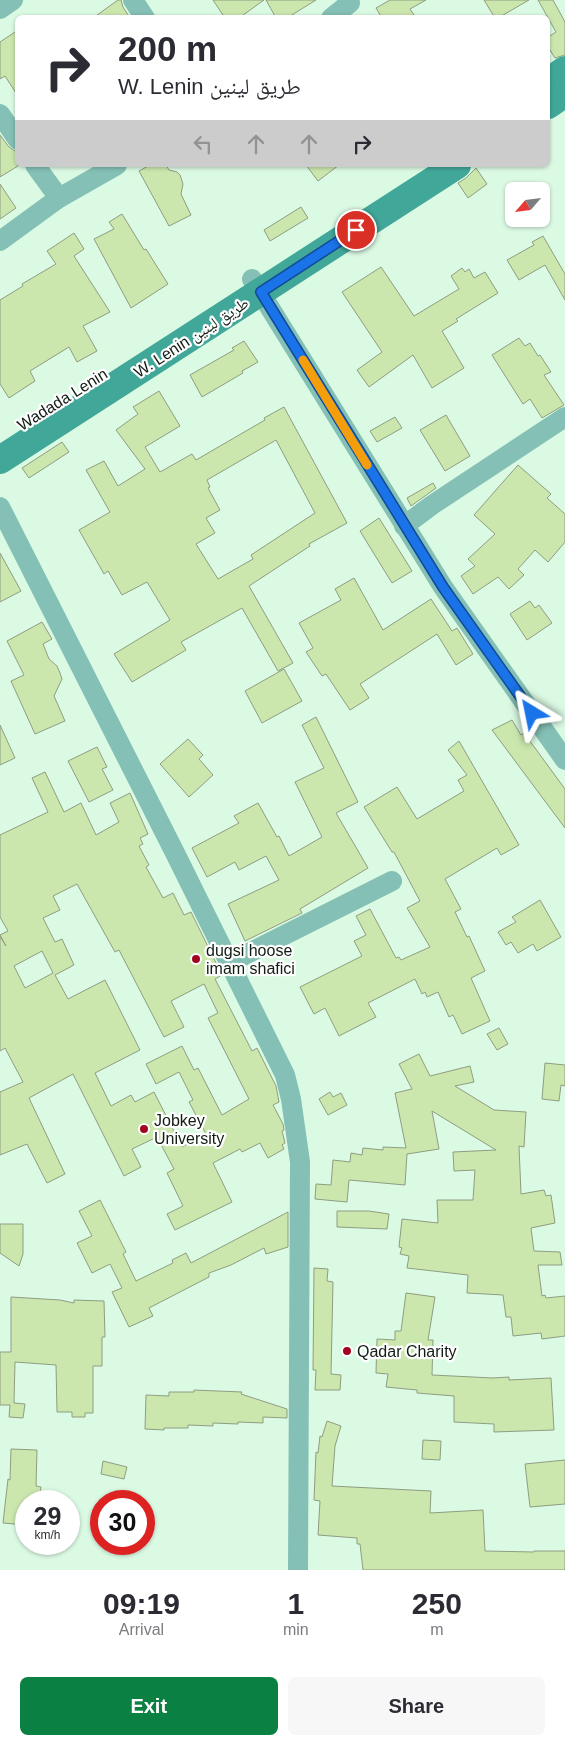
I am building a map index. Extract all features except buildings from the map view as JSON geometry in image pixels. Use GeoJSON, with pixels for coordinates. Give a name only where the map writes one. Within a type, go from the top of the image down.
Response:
{"type":"FeatureCollection","features":[{"type":"Feature","properties":{"kind":"main road"},"geometry":{"type":"LineString","coordinates":[[550,81],[565,70]]}},
{"type":"Feature","properties":{"kind":"main road"},"geometry":{"type":"LineString","coordinates":[[550,104],[565,93]]}},
{"type":"Feature","properties":{"kind":"main road","name":"Wadada Lenin"},"geometry":{"type":"LineString","coordinates":[[0,437],[106,381],[444,167]]}},
{"type":"Feature","properties":{"kind":"main road"},"geometry":{"type":"LineString","coordinates":[[0,460],[106,381]]}},
{"type":"Feature","properties":{"kind":"street"},"geometry":{"type":"LineString","coordinates":[[0,9],[13,0]]}},
{"type":"Feature","properties":{"kind":"street"},"geometry":{"type":"LineString","coordinates":[[133,0],[143,15]]}},
{"type":"Feature","properties":{"kind":"street"},"geometry":{"type":"LineString","coordinates":[[337,15],[352,7]]}},
{"type":"Feature","properties":{"kind":"street"},"geometry":{"type":"LineString","coordinates":[[37,167],[59,198]]}},
{"type":"Feature","properties":{"kind":"street"},"geometry":{"type":"LineString","coordinates":[[0,241],[59,198],[113,167]]}},
{"type":"Feature","properties":{"kind":"street"},"geometry":{"type":"LineString","coordinates":[[256,286],[443,587],[565,760]]}},
{"type":"Feature","properties":{"kind":"street"},"geometry":{"type":"LineString","coordinates":[[404,526],[432,505],[565,417]]}},
{"type":"Feature","properties":{"kind":"street"},"geometry":{"type":"LineString","coordinates":[[0,507],[285,1075],[292,1099],[300,1162],[298,1570]]}},
{"type":"Feature","properties":{"kind":"street"},"geometry":{"type":"LineString","coordinates":[[229,964],[392,881]]}},
{"type":"Feature","properties":{"kind":"slow traffic"},"geometry":{"type":"LineString","coordinates":[[303,360],[367,465]]}},
{"type":"Feature","properties":{"kind":"place","name":"dugsi hoose imam shafici"},"geometry":{"type":"Point","coordinates":[196,959]}},
{"type":"Feature","properties":{"kind":"place","name":"Jobkey University"},"geometry":{"type":"Point","coordinates":[144,1129]}},
{"type":"Feature","properties":{"kind":"place","name":"Qadar Charity"},"geometry":{"type":"Point","coordinates":[347,1351]}},
{"type":"Feature","properties":{"kind":"route"},"geometry":{"type":"LineString","coordinates":[[356,230],[261,292],[443,587],[532,713]]}}]}
